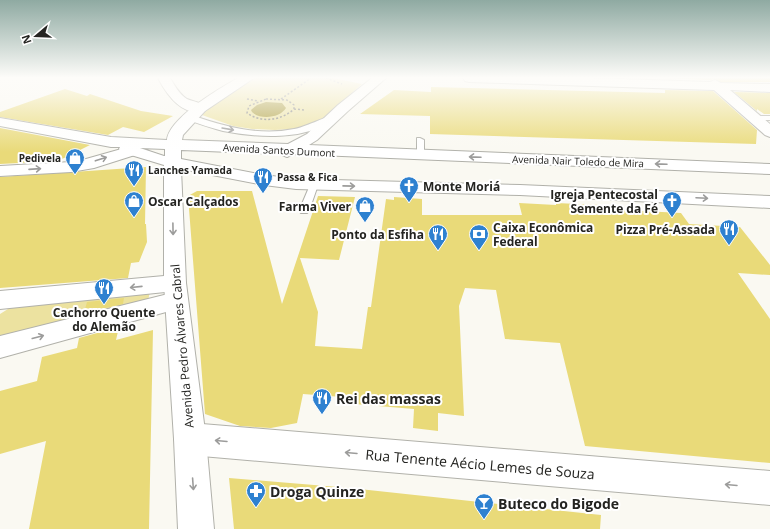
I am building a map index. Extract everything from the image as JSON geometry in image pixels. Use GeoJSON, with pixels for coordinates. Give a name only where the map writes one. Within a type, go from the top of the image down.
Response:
{"type":"FeatureCollection","features":[{"type":"Feature","properties":{"kind":"main road"},"geometry":{"type":"LineString","coordinates":[[185,103],[191,106],[196,113]]}},
{"type":"Feature","properties":{"kind":"main road"},"geometry":{"type":"LineString","coordinates":[[172,154],[176,134],[196,113],[209,103]]}},
{"type":"Feature","properties":{"kind":"main road"},"geometry":{"type":"LineString","coordinates":[[330,133],[343,108],[350,103]]}},
{"type":"Feature","properties":{"kind":"main road"},"geometry":{"type":"LineString","coordinates":[[738,103],[765,124]]}},
{"type":"Feature","properties":{"kind":"main road"},"geometry":{"type":"LineString","coordinates":[[0,122],[172,154],[215,170],[264,180],[314,185],[520,190],[770,202]]}},
{"type":"Feature","properties":{"kind":"main road"},"geometry":{"type":"LineString","coordinates":[[215,170],[251,164],[292,150],[312,137],[330,133],[360,147],[385,154]]}},
{"type":"Feature","properties":{"kind":"main road"},"geometry":{"type":"LineString","coordinates":[[111,142],[152,158],[172,154]]}},
{"type":"Feature","properties":{"kind":"main road","name":"Avenida Nair Toledo de Mira"},"geometry":{"type":"LineString","coordinates":[[385,154],[420,148],[583,161],[770,169]]}},
{"type":"Feature","properties":{"kind":"main road","name":"Avenida Santos Dumont"},"geometry":{"type":"LineString","coordinates":[[172,154],[292,150],[385,154]]}},
{"type":"Feature","properties":{"kind":"main road"},"geometry":{"type":"LineString","coordinates":[[0,172],[71,167],[88,164],[132,151]]}},
{"type":"Feature","properties":{"kind":"main road","name":"Avenida Pedro Álvares Cabral"},"geometry":{"type":"LineString","coordinates":[[172,154],[176,292],[190,439],[196,529]]}},
{"type":"Feature","properties":{"kind":"main road"},"geometry":{"type":"LineString","coordinates":[[520,190],[507,182],[500,174],[502,166],[512,162],[554,163],[583,161]]}},
{"type":"Feature","properties":{"kind":"main road"},"geometry":{"type":"LineString","coordinates":[[0,300],[176,292]]}},
{"type":"Feature","properties":{"kind":"main road"},"geometry":{"type":"LineString","coordinates":[[0,347],[176,292]]}},
{"type":"Feature","properties":{"kind":"main road","name":"Rua Tenente Aécio Lemes de Souza"},"geometry":{"type":"LineString","coordinates":[[190,439],[770,488]]}},
{"type":"Feature","properties":{"kind":"lane"},"geometry":{"type":"LineString","coordinates":[[196,113],[225,129],[256,133],[293,132],[322,124],[343,108]]}},
{"type":"Feature","properties":{"kind":"lane"},"geometry":{"type":"LineString","coordinates":[[304,211],[314,185]]}},
{"type":"Feature","properties":{"kind":"path"},"geometry":{"type":"LineString","coordinates":[[255,103],[249,106],[247,113],[250,116],[263,119],[271,119],[286,115],[294,109],[294,105],[291,103]]}},
{"type":"Feature","properties":{"kind":"shaded area"},"geometry":{"type":"Polygon","coordinates":[[[215,103],[341,103],[317,124],[306,128],[275,130],[233,126],[202,115],[215,103]]]}},
{"type":"Feature","properties":{"kind":"shaded area"},"geometry":{"type":"Polygon","coordinates":[[[264,103],[282,103],[286,108],[275,116],[265,117],[256,115],[252,112],[251,110],[257,105],[264,103]]]}},
{"type":"Feature","properties":{"kind":"shaded area"},"geometry":{"type":"Polygon","coordinates":[[[150,291],[148,301],[0,339],[0,314],[16,304],[150,291]]]}},
{"type":"Feature","properties":{"kind":"building"},"geometry":{"type":"Polygon","coordinates":[[[26,103],[116,103],[141,111],[173,116],[144,132],[123,127],[108,135],[0,117],[0,112],[26,103]]]}},
{"type":"Feature","properties":{"kind":"building"},"geometry":{"type":"Polygon","coordinates":[[[376,103],[726,103],[757,130],[756,144],[430,134],[430,116],[360,114],[376,103]]]}},
{"type":"Feature","properties":{"kind":"building"},"geometry":{"type":"Polygon","coordinates":[[[747,103],[770,103],[770,114],[764,114],[757,109],[757,111],[747,103]]]}},
{"type":"Feature","properties":{"kind":"building"},"geometry":{"type":"Polygon","coordinates":[[[0,128],[90,145],[58,161],[0,164],[0,128]]]}},
{"type":"Feature","properties":{"kind":"building"},"geometry":{"type":"Polygon","coordinates":[[[146,167],[145,224],[147,242],[139,262],[131,263],[128,278],[0,288],[0,177],[146,167]]]}},
{"type":"Feature","properties":{"kind":"building"},"geometry":{"type":"Polygon","coordinates":[[[197,191],[252,191],[282,304],[318,196],[355,197],[339,260],[300,258],[318,312],[315,346],[362,349],[368,307],[371,307],[386,199],[394,200],[394,197],[422,199],[422,215],[522,215],[519,203],[556,205],[556,203],[622,206],[624,210],[681,213],[689,224],[740,227],[770,265],[770,275],[738,273],[770,319],[770,463],[585,446],[560,343],[505,339],[496,290],[465,288],[459,306],[464,416],[438,413],[438,431],[413,428],[414,409],[354,404],[355,398],[303,394],[297,423],[271,428],[240,426],[205,414],[188,196],[197,191]]]}},
{"type":"Feature","properties":{"kind":"building","name":"Cachorro Quente do Alemão"},"geometry":{"type":"Polygon","coordinates":[[[124,298],[123,304],[84,313],[87,302],[124,298]]]}},
{"type":"Feature","properties":{"kind":"building"},"geometry":{"type":"Polygon","coordinates":[[[119,327],[116,340],[153,330],[149,529],[29,529],[46,441],[0,454],[0,391],[37,381],[42,357],[77,348],[79,338],[119,327]]]}},
{"type":"Feature","properties":{"kind":"building"},"geometry":{"type":"Polygon","coordinates":[[[229,478],[350,488],[601,515],[600,529],[234,529],[229,478]]]}},
{"type":"Feature","properties":{"kind":"place","name":"Pedivela"},"geometry":{"type":"Point","coordinates":[75,175]}},
{"type":"Feature","properties":{"kind":"place","name":"Lanches Yamada"},"geometry":{"type":"Point","coordinates":[134,187]}},
{"type":"Feature","properties":{"kind":"place","name":"Passa & Fica"},"geometry":{"type":"Point","coordinates":[263,194]}},
{"type":"Feature","properties":{"kind":"place","name":"Monte Moriá"},"geometry":{"type":"Point","coordinates":[409,203]}},
{"type":"Feature","properties":{"kind":"place","name":"Oscar Calçados"},"geometry":{"type":"Point","coordinates":[134,218]}},
{"type":"Feature","properties":{"kind":"place","name":"Igreja Pentecostal Semente da Fé"},"geometry":{"type":"Point","coordinates":[672,218]}},
{"type":"Feature","properties":{"kind":"place","name":"Farma Viver"},"geometry":{"type":"Point","coordinates":[365,223]}},
{"type":"Feature","properties":{"kind":"place","name":"Pizza Pré-Assada"},"geometry":{"type":"Point","coordinates":[729,246]}},
{"type":"Feature","properties":{"kind":"place","name":"Ponto da Esfiha"},"geometry":{"type":"Point","coordinates":[438,251]}},
{"type":"Feature","properties":{"kind":"place","name":"Caixa Econômica Federal"},"geometry":{"type":"Point","coordinates":[479,251]}},
{"type":"Feature","properties":{"kind":"place","name":"Cachorro Quente do Alemão"},"geometry":{"type":"Point","coordinates":[104,305]}},
{"type":"Feature","properties":{"kind":"place","name":"Rei das massas"},"geometry":{"type":"Point","coordinates":[322,415]}},
{"type":"Feature","properties":{"kind":"place","name":"Droga Quinze"},"geometry":{"type":"Point","coordinates":[256,508]}},
{"type":"Feature","properties":{"kind":"place","name":"Buteco do Bigode"},"geometry":{"type":"Point","coordinates":[484,520]}}]}
